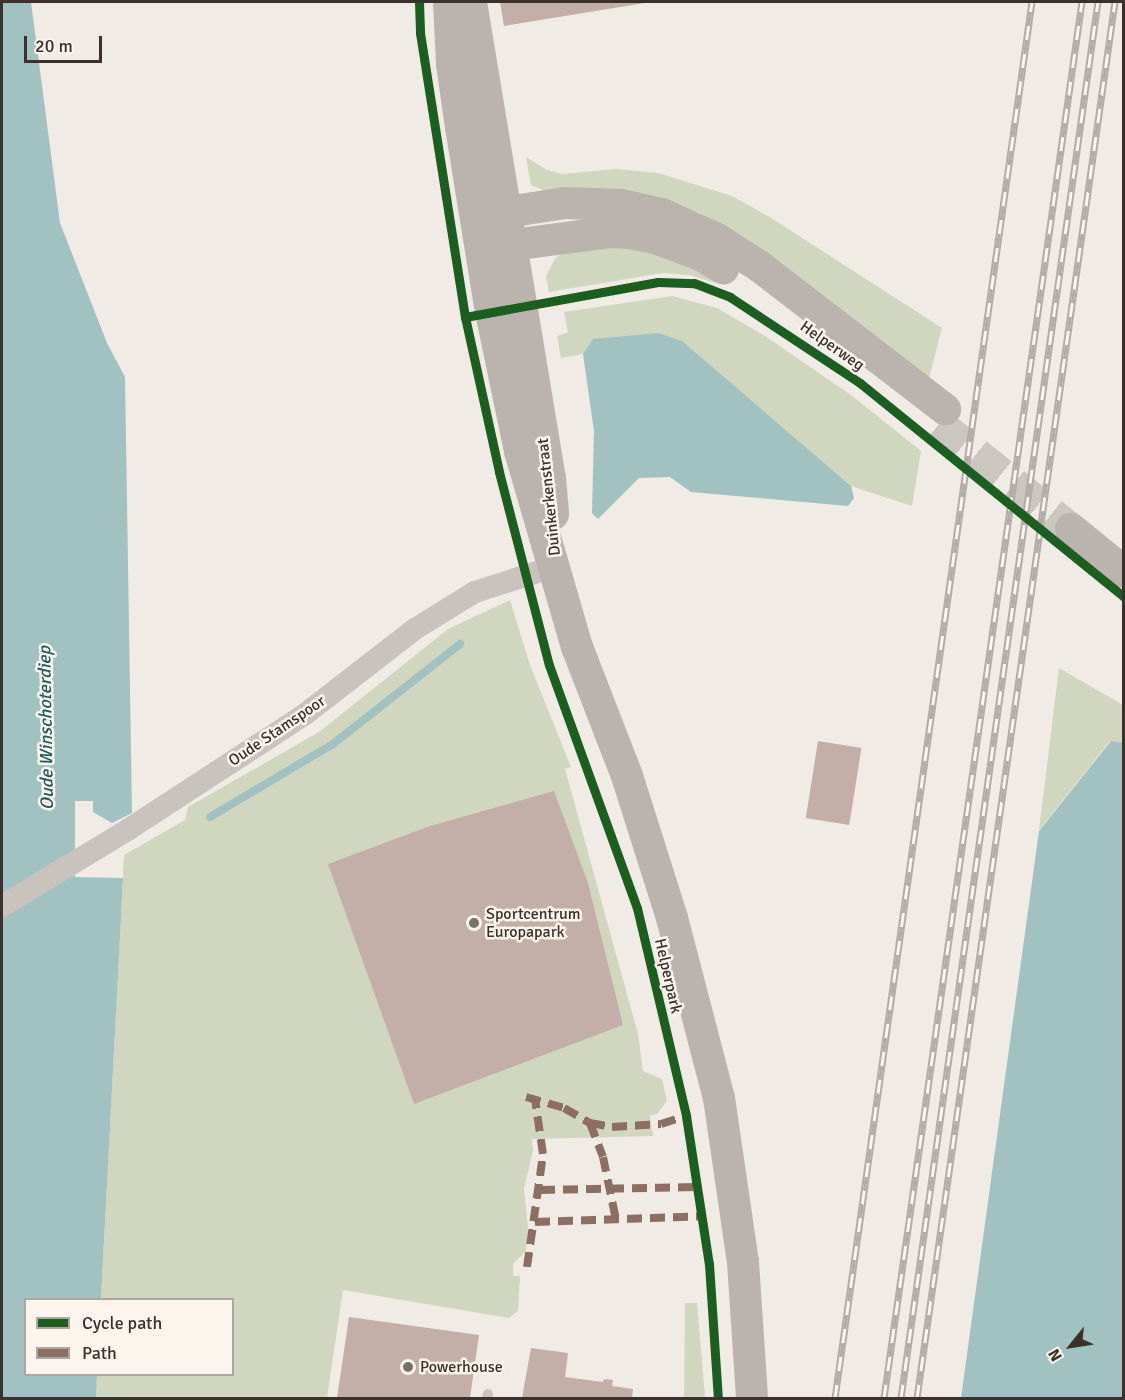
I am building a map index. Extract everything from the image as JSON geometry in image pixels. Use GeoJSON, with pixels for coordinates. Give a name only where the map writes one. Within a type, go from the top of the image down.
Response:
{"type":"FeatureCollection","features":[{"type":"Feature","properties":{"kind":"main road","name":"Duinkerkenstraat"},"geometry":{"type":"LineString","coordinates":[[449,2],[453,75],[480,231],[491,312],[520,451],[556,566]]}},
{"type":"Feature","properties":{"kind":"main road","name":"Duinkerkenstraat"},"geometry":{"type":"LineString","coordinates":[[471,2],[550,478],[556,566]]}},
{"type":"Feature","properties":{"kind":"main road","name":"Helperweg"},"geometry":{"type":"LineString","coordinates":[[480,231],[507,212],[565,203],[621,205],[662,214],[717,239],[759,266],[942,416],[856,356],[701,255],[655,238],[609,232],[512,245]]}},
{"type":"Feature","properties":{"kind":"main road"},"geometry":{"type":"LineString","coordinates":[[480,231],[512,245]]}},
{"type":"Feature","properties":{"kind":"main road"},"geometry":{"type":"LineString","coordinates":[[1124,553],[1071,520],[1124,572]]}},
{"type":"Feature","properties":{"kind":"main road","name":"Helperpark"},"geometry":{"type":"LineString","coordinates":[[556,566],[577,646],[627,776],[672,918],[719,1098],[742,1262],[752,1398]]}},
{"type":"Feature","properties":{"kind":"street","name":"Oude Stamspoor"},"geometry":{"type":"LineString","coordinates":[[2,906],[129,829],[304,715],[415,629],[475,592],[556,566]]}},
{"type":"Feature","properties":{"kind":"green space"},"geometry":{"type":"Polygon","coordinates":[[[526,157],[547,170],[562,174],[616,169],[658,173],[732,196],[768,216],[942,328],[927,386],[700,213],[667,201],[548,192],[531,185],[526,157]]]}},
{"type":"Feature","properties":{"kind":"green space"},"geometry":{"type":"Polygon","coordinates":[[[620,239],[721,274],[715,283],[690,275],[663,273],[549,292],[546,276],[555,259],[569,247],[620,239]]]}},
{"type":"Feature","properties":{"kind":"green space"},"geometry":{"type":"Polygon","coordinates":[[[672,296],[717,308],[765,336],[851,395],[921,451],[912,506],[851,486],[681,341],[593,339],[583,354],[561,358],[557,336],[568,332],[564,312],[672,296]]]}},
{"type":"Feature","properties":{"kind":"green space"},"geometry":{"type":"Polygon","coordinates":[[[510,600],[530,665],[571,767],[565,769],[638,1034],[643,1071],[662,1079],[667,1101],[657,1114],[650,1115],[653,1136],[532,1139],[533,1150],[524,1189],[528,1227],[526,1251],[513,1264],[513,1276],[520,1276],[518,1311],[509,1318],[343,1290],[327,1398],[96,1398],[97,1376],[234,1376],[234,1298],[101,1298],[124,855],[185,820],[188,807],[319,732],[448,629],[510,600]]]}},
{"type":"Feature","properties":{"kind":"green space"},"geometry":{"type":"Polygon","coordinates":[[[1059,668],[1123,705],[1123,743],[1110,741],[1039,830],[1059,668]]]}},
{"type":"Feature","properties":{"kind":"green space"},"geometry":{"type":"Polygon","coordinates":[[[685,1303],[697,1303],[705,1398],[684,1398],[685,1303]]]}},
{"type":"Feature","properties":{"kind":"water","name":"Oude Winschoterdiep"},"geometry":{"type":"Polygon","coordinates":[[[2,2],[31,2],[60,223],[107,343],[125,377],[132,813],[112,823],[93,812],[93,801],[75,801],[75,877],[123,878],[101,1298],[24,1298],[24,1376],[97,1376],[96,1398],[2,1398],[2,2]]]}},
{"type":"Feature","properties":{"kind":"water"},"geometry":{"type":"Polygon","coordinates":[[[658,333],[682,341],[851,486],[854,498],[848,506],[691,492],[670,477],[639,478],[598,519],[592,513],[594,431],[583,354],[593,339],[658,333]]]}},
{"type":"Feature","properties":{"kind":"water"},"geometry":{"type":"Polygon","coordinates":[[[1111,741],[1124,743],[1123,1398],[961,1398],[1039,831],[1111,741]]]}},
{"type":"Feature","properties":{"kind":"building"},"geometry":{"type":"Polygon","coordinates":[[[500,2],[645,2],[645,3],[504,26],[500,2]]]}},
{"type":"Feature","properties":{"kind":"building"},"geometry":{"type":"Polygon","coordinates":[[[818,741],[861,748],[849,825],[806,818],[818,741]]]}},
{"type":"Feature","properties":{"kind":"building","name":"Sportcentrum Europapark"},"geometry":{"type":"Polygon","coordinates":[[[554,791],[588,883],[623,1025],[414,1104],[328,864],[430,826],[554,791]]]}},
{"type":"Feature","properties":{"kind":"building","name":"Powerhouse"},"geometry":{"type":"Polygon","coordinates":[[[349,1317],[479,1335],[470,1398],[337,1398],[349,1317]]]}},
{"type":"Feature","properties":{"kind":"building"},"geometry":{"type":"Polygon","coordinates":[[[531,1348],[568,1353],[565,1377],[603,1382],[604,1379],[613,1380],[612,1386],[633,1389],[632,1398],[522,1398],[531,1348]]]}},
{"type":"Feature","properties":{"kind":"waterway"},"geometry":{"type":"LineString","coordinates":[[210,817],[333,744],[460,644]]}},
{"type":"Feature","properties":{"kind":"tunnel"},"geometry":{"type":"LineString","coordinates":[[939,424],[1071,529]]}},
{"type":"Feature","properties":{"kind":"railway"},"geometry":{"type":"LineString","coordinates":[[835,1398],[1032,2]]}},
{"type":"Feature","properties":{"kind":"railway"},"geometry":{"type":"LineString","coordinates":[[884,1398],[1082,2]]}},
{"type":"Feature","properties":{"kind":"railway"},"geometry":{"type":"LineString","coordinates":[[901,1398],[1098,2]]}},
{"type":"Feature","properties":{"kind":"railway"},"geometry":{"type":"LineString","coordinates":[[917,1398],[1115,2]]}},
{"type":"Feature","properties":{"kind":"marked path"},"geometry":{"type":"LineString","coordinates":[[526,1097],[564,1108],[590,1123],[612,1127],[661,1124],[686,1116]]}},
{"type":"Feature","properties":{"kind":"marked path"},"geometry":{"type":"LineString","coordinates":[[527,1267],[543,1154],[535,1099]]}},
{"type":"Feature","properties":{"kind":"marked path"},"geometry":{"type":"LineString","coordinates":[[590,1123],[603,1157],[616,1220]]}},
{"type":"Feature","properties":{"kind":"marked path"},"geometry":{"type":"LineString","coordinates":[[540,1190],[698,1187]]}},
{"type":"Feature","properties":{"kind":"marked path"},"geometry":{"type":"LineString","coordinates":[[535,1222],[703,1216]]}},
{"type":"Feature","properties":{"kind":"cycle path"},"geometry":{"type":"LineString","coordinates":[[419,2],[420,33],[465,317],[499,472],[549,665],[637,908],[686,1116],[709,1264],[718,1398]]}},
{"type":"Feature","properties":{"kind":"cycle path"},"geometry":{"type":"LineString","coordinates":[[465,317],[658,282],[694,283],[730,297],[860,383],[1124,597]]}},
{"type":"Feature","properties":{"kind":"place","name":"Sportcentrum Europapark"},"geometry":{"type":"Point","coordinates":[474,923]}},
{"type":"Feature","properties":{"kind":"place","name":"Powerhouse"},"geometry":{"type":"Point","coordinates":[408,1367]}}]}
